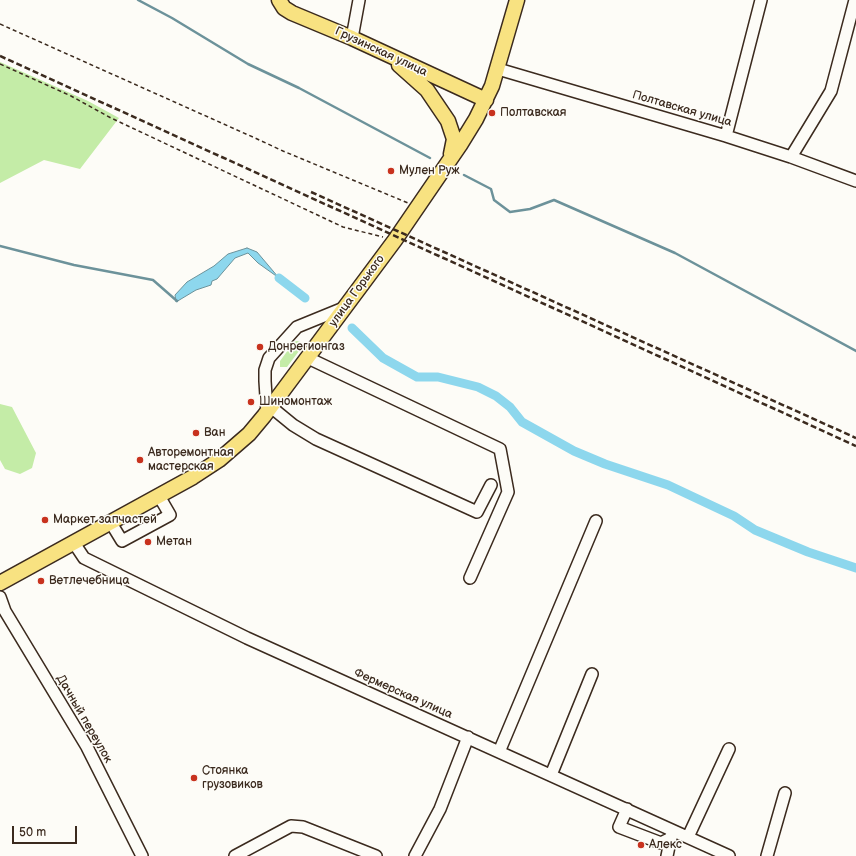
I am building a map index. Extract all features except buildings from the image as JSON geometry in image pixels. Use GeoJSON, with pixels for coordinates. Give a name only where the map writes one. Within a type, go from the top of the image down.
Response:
{"type":"FeatureCollection","features":[{"type":"Feature","properties":{"kind":"main road","name":"Грузинская улица"},"geometry":{"type":"LineString","coordinates":[[279,0],[284,8],[292,12],[486,100]]}},
{"type":"Feature","properties":{"kind":"main road"},"geometry":{"type":"LineString","coordinates":[[446,166],[486,100],[498,69],[517,0]]}},
{"type":"Feature","properties":{"kind":"main road"},"geometry":{"type":"LineString","coordinates":[[378,50],[396,62],[427,90],[448,121],[454,139],[452,150],[446,166]]}},
{"type":"Feature","properties":{"kind":"main road","name":"улица Горького"},"geometry":{"type":"LineString","coordinates":[[0,582],[111,523],[193,477],[236,446],[269,409],[308,358],[419,208],[446,166]]}},
{"type":"Feature","properties":{"kind":"street"},"geometry":{"type":"LineString","coordinates":[[352,38],[359,0]]}},
{"type":"Feature","properties":{"kind":"street"},"geometry":{"type":"LineString","coordinates":[[726,136],[761,0]]}},
{"type":"Feature","properties":{"kind":"street"},"geometry":{"type":"LineString","coordinates":[[791,157],[831,91],[856,0]]}},
{"type":"Feature","properties":{"kind":"street","name":"Полтавская улица"},"geometry":{"type":"LineString","coordinates":[[498,69],[726,136],[791,157],[856,181]]}},
{"type":"Feature","properties":{"kind":"street"},"geometry":{"type":"LineString","coordinates":[[346,307],[297,327],[270,358],[265,370],[264,381],[269,409],[293,426],[316,439],[477,512],[492,485]]}},
{"type":"Feature","properties":{"kind":"street"},"geometry":{"type":"LineString","coordinates":[[308,358],[500,449],[508,492],[470,578]]}},
{"type":"Feature","properties":{"kind":"street"},"geometry":{"type":"LineString","coordinates":[[111,523],[122,540],[170,515],[159,496]]}},
{"type":"Feature","properties":{"kind":"street"},"geometry":{"type":"LineString","coordinates":[[499,752],[596,521]]}},
{"type":"Feature","properties":{"kind":"street","name":"Фермерская улица"},"geometry":{"type":"LineString","coordinates":[[74,543],[84,558],[247,638],[627,810],[672,834],[688,837],[729,856]]}},
{"type":"Feature","properties":{"kind":"street","name":"Дачный переулок"},"geometry":{"type":"LineString","coordinates":[[0,597],[5,611],[87,747],[142,856]]}},
{"type":"Feature","properties":{"kind":"street"},"geometry":{"type":"LineString","coordinates":[[551,775],[592,674]]}},
{"type":"Feature","properties":{"kind":"street"},"geometry":{"type":"LineString","coordinates":[[415,856],[440,809],[468,737]]}},
{"type":"Feature","properties":{"kind":"street"},"geometry":{"type":"LineString","coordinates":[[688,837],[729,749]]}},
{"type":"Feature","properties":{"kind":"street"},"geometry":{"type":"LineString","coordinates":[[767,856],[785,793]]}},
{"type":"Feature","properties":{"kind":"street"},"geometry":{"type":"LineString","coordinates":[[627,810],[619,827],[661,843],[672,834]]}},
{"type":"Feature","properties":{"kind":"street"},"geometry":{"type":"LineString","coordinates":[[235,856],[291,826],[303,827],[376,856]]}},
{"type":"Feature","properties":{"kind":"street"},"geometry":{"type":"LineString","coordinates":[[667,856],[672,834]]}},
{"type":"Feature","properties":{"kind":"path"},"geometry":{"type":"LineString","coordinates":[[0,24],[282,151],[419,208]]}},
{"type":"Feature","properties":{"kind":"path"},"geometry":{"type":"LineString","coordinates":[[0,64],[71,96],[111,118],[343,227],[395,240]]}},
{"type":"Feature","properties":{"kind":"green space"},"geometry":{"type":"Polygon","coordinates":[[[0,62],[88,101],[119,118],[80,169],[44,160],[0,183],[0,62]]]}},
{"type":"Feature","properties":{"kind":"green space"},"geometry":{"type":"Polygon","coordinates":[[[294,342],[300,342],[302,347],[287,367],[280,367],[280,361],[294,342]]]}},
{"type":"Feature","properties":{"kind":"green space"},"geometry":{"type":"Polygon","coordinates":[[[0,404],[12,407],[36,453],[32,468],[20,474],[5,469],[0,460],[0,404]]]}},
{"type":"Feature","properties":{"kind":"water"},"geometry":{"type":"Polygon","coordinates":[[[247,248],[257,252],[279,278],[258,263],[248,253],[235,258],[217,279],[212,281],[211,285],[196,290],[176,302],[175,295],[187,282],[214,266],[228,254],[247,248]]]}},
{"type":"Feature","properties":{"kind":"waterway"},"geometry":{"type":"LineString","coordinates":[[138,0],[172,18],[248,64],[299,88],[430,158]]}},
{"type":"Feature","properties":{"kind":"waterway"},"geometry":{"type":"LineString","coordinates":[[464,175],[491,189],[494,200],[510,212],[530,209],[554,200],[675,253],[856,351]]}},
{"type":"Feature","properties":{"kind":"waterway"},"geometry":{"type":"LineString","coordinates":[[0,246],[74,265],[153,280],[177,301]]}},
{"type":"Feature","properties":{"kind":"waterway"},"geometry":{"type":"LineString","coordinates":[[279,278],[305,298]]}},
{"type":"Feature","properties":{"kind":"waterway"},"geometry":{"type":"LineString","coordinates":[[352,328],[383,358],[417,377],[438,377],[478,387],[496,396],[510,407],[522,422],[574,451],[605,464],[668,485],[734,516],[755,530],[808,552],[856,568]]}},
{"type":"Feature","properties":{"kind":"railway"},"geometry":{"type":"LineString","coordinates":[[0,56],[856,446]]}},
{"type":"Feature","properties":{"kind":"railway"},"geometry":{"type":"LineString","coordinates":[[311,192],[856,438]]}},
{"type":"Feature","properties":{"kind":"place","name":"Полтавская"},"geometry":{"type":"Point","coordinates":[492,113]}},
{"type":"Feature","properties":{"kind":"place","name":"Мулен Руж"},"geometry":{"type":"Point","coordinates":[391,171]}},
{"type":"Feature","properties":{"kind":"place","name":"Донрегионгаз"},"geometry":{"type":"Point","coordinates":[260,347]}},
{"type":"Feature","properties":{"kind":"place","name":"Шиномонтаж"},"geometry":{"type":"Point","coordinates":[251,402]}},
{"type":"Feature","properties":{"kind":"place","name":"Ван"},"geometry":{"type":"Point","coordinates":[196,433]}},
{"type":"Feature","properties":{"kind":"place","name":"Авторемонтная мастерская"},"geometry":{"type":"Point","coordinates":[140,460]}},
{"type":"Feature","properties":{"kind":"place","name":"Маркет запчастей"},"geometry":{"type":"Point","coordinates":[45,520]}},
{"type":"Feature","properties":{"kind":"place","name":"Метан"},"geometry":{"type":"Point","coordinates":[148,542]}},
{"type":"Feature","properties":{"kind":"place","name":"Ветлечебница"},"geometry":{"type":"Point","coordinates":[41,581]}},
{"type":"Feature","properties":{"kind":"place","name":"Стоянка грузовиков"},"geometry":{"type":"Point","coordinates":[194,778]}},
{"type":"Feature","properties":{"kind":"place","name":"Алекс"},"geometry":{"type":"Point","coordinates":[641,845]}}]}
